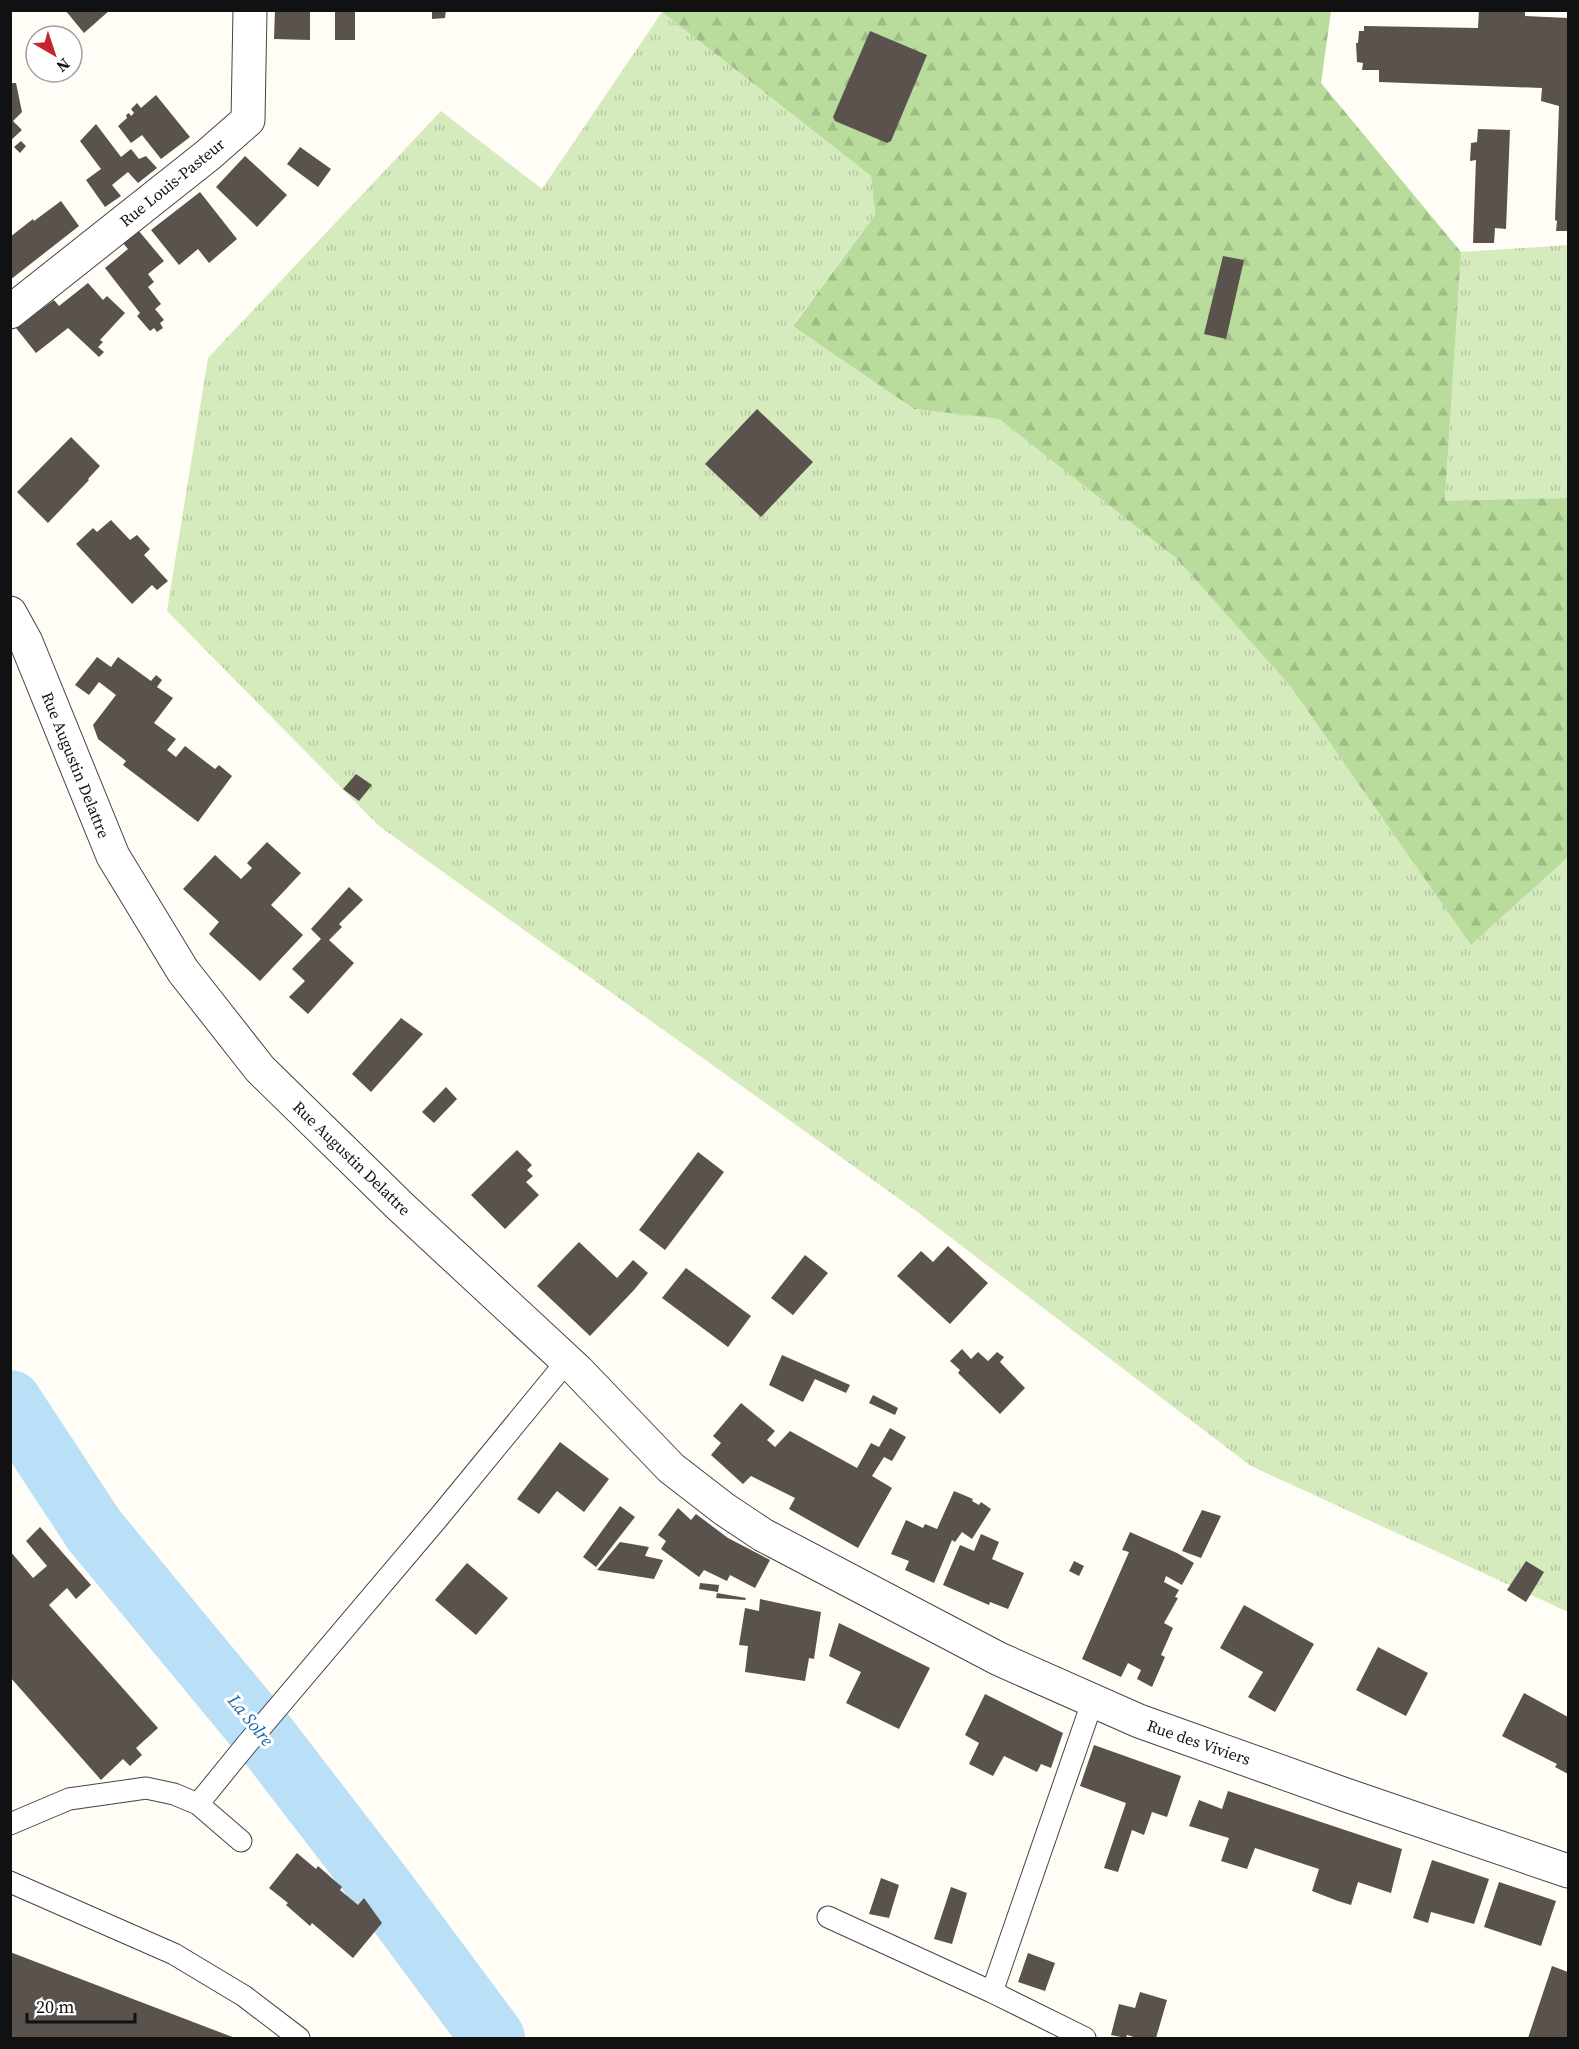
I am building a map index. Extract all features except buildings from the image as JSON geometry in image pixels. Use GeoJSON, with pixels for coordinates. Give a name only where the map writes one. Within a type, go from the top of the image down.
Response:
{"type":"FeatureCollection","features":[{"type":"Feature","properties":{"kind":"street","name":"Rue Louis-Pasteur"},"geometry":{"type":"LineString","coordinates":[[10,312],[208,155],[248,120],[250,10]]}},
{"type":"Feature","properties":{"kind":"street","name":"Rue Augustin Delattre"},"geometry":{"type":"LineString","coordinates":[[10,613],[26,642],[113,856],[183,971],[260,1069],[401,1207],[567,1361],[671,1468],[724,1509],[763,1535],[846,1577]]}},
{"type":"Feature","properties":{"kind":"street","name":"Rue des Viviers"},"geometry":{"type":"LineString","coordinates":[[846,1577],[999,1659],[1139,1721],[1569,1871]]}},
{"type":"Feature","properties":{"kind":"lane"},"geometry":{"type":"LineString","coordinates":[[198,1804],[567,1361]]}},
{"type":"Feature","properties":{"kind":"lane"},"geometry":{"type":"LineString","coordinates":[[992,1992],[1093,1700]]}},
{"type":"Feature","properties":{"kind":"lane"},"geometry":{"type":"LineString","coordinates":[[10,1824],[69,1799],[146,1788],[174,1794],[198,1804],[241,1841]]}},
{"type":"Feature","properties":{"kind":"lane"},"geometry":{"type":"LineString","coordinates":[[10,1882],[174,1954],[244,1996],[299,2038]]}},
{"type":"Feature","properties":{"kind":"lane"},"geometry":{"type":"LineString","coordinates":[[828,1917],[992,1992],[1085,2038]]}},
{"type":"Feature","properties":{"kind":"green space"},"geometry":{"type":"Polygon","coordinates":[[[663,10],[1331,11],[1321,83],[1461,252],[1445,501],[1568,498],[1568,857],[1471,945],[1291,687],[1176,558],[999,419],[914,409],[793,326],[875,215],[871,176],[662,12],[663,10]]]}},
{"type":"Feature","properties":{"kind":"green space"},"geometry":{"type":"Polygon","coordinates":[[[662,12],[871,176],[875,215],[793,325],[914,409],[999,419],[1176,558],[1291,687],[1471,944],[1568,857],[1568,1612],[1251,1466],[912,1208],[379,826],[167,611],[208,358],[441,111],[542,189],[662,12]]]}},
{"type":"Feature","properties":{"kind":"green space"},"geometry":{"type":"Polygon","coordinates":[[[1568,245],[1568,498],[1445,502],[1461,252],[1568,245]]]}},
{"type":"Feature","properties":{"kind":"waterway","name":"La Solre"},"geometry":{"type":"LineString","coordinates":[[10,1402],[94,1530],[266,1738],[493,2038]]}}]}
